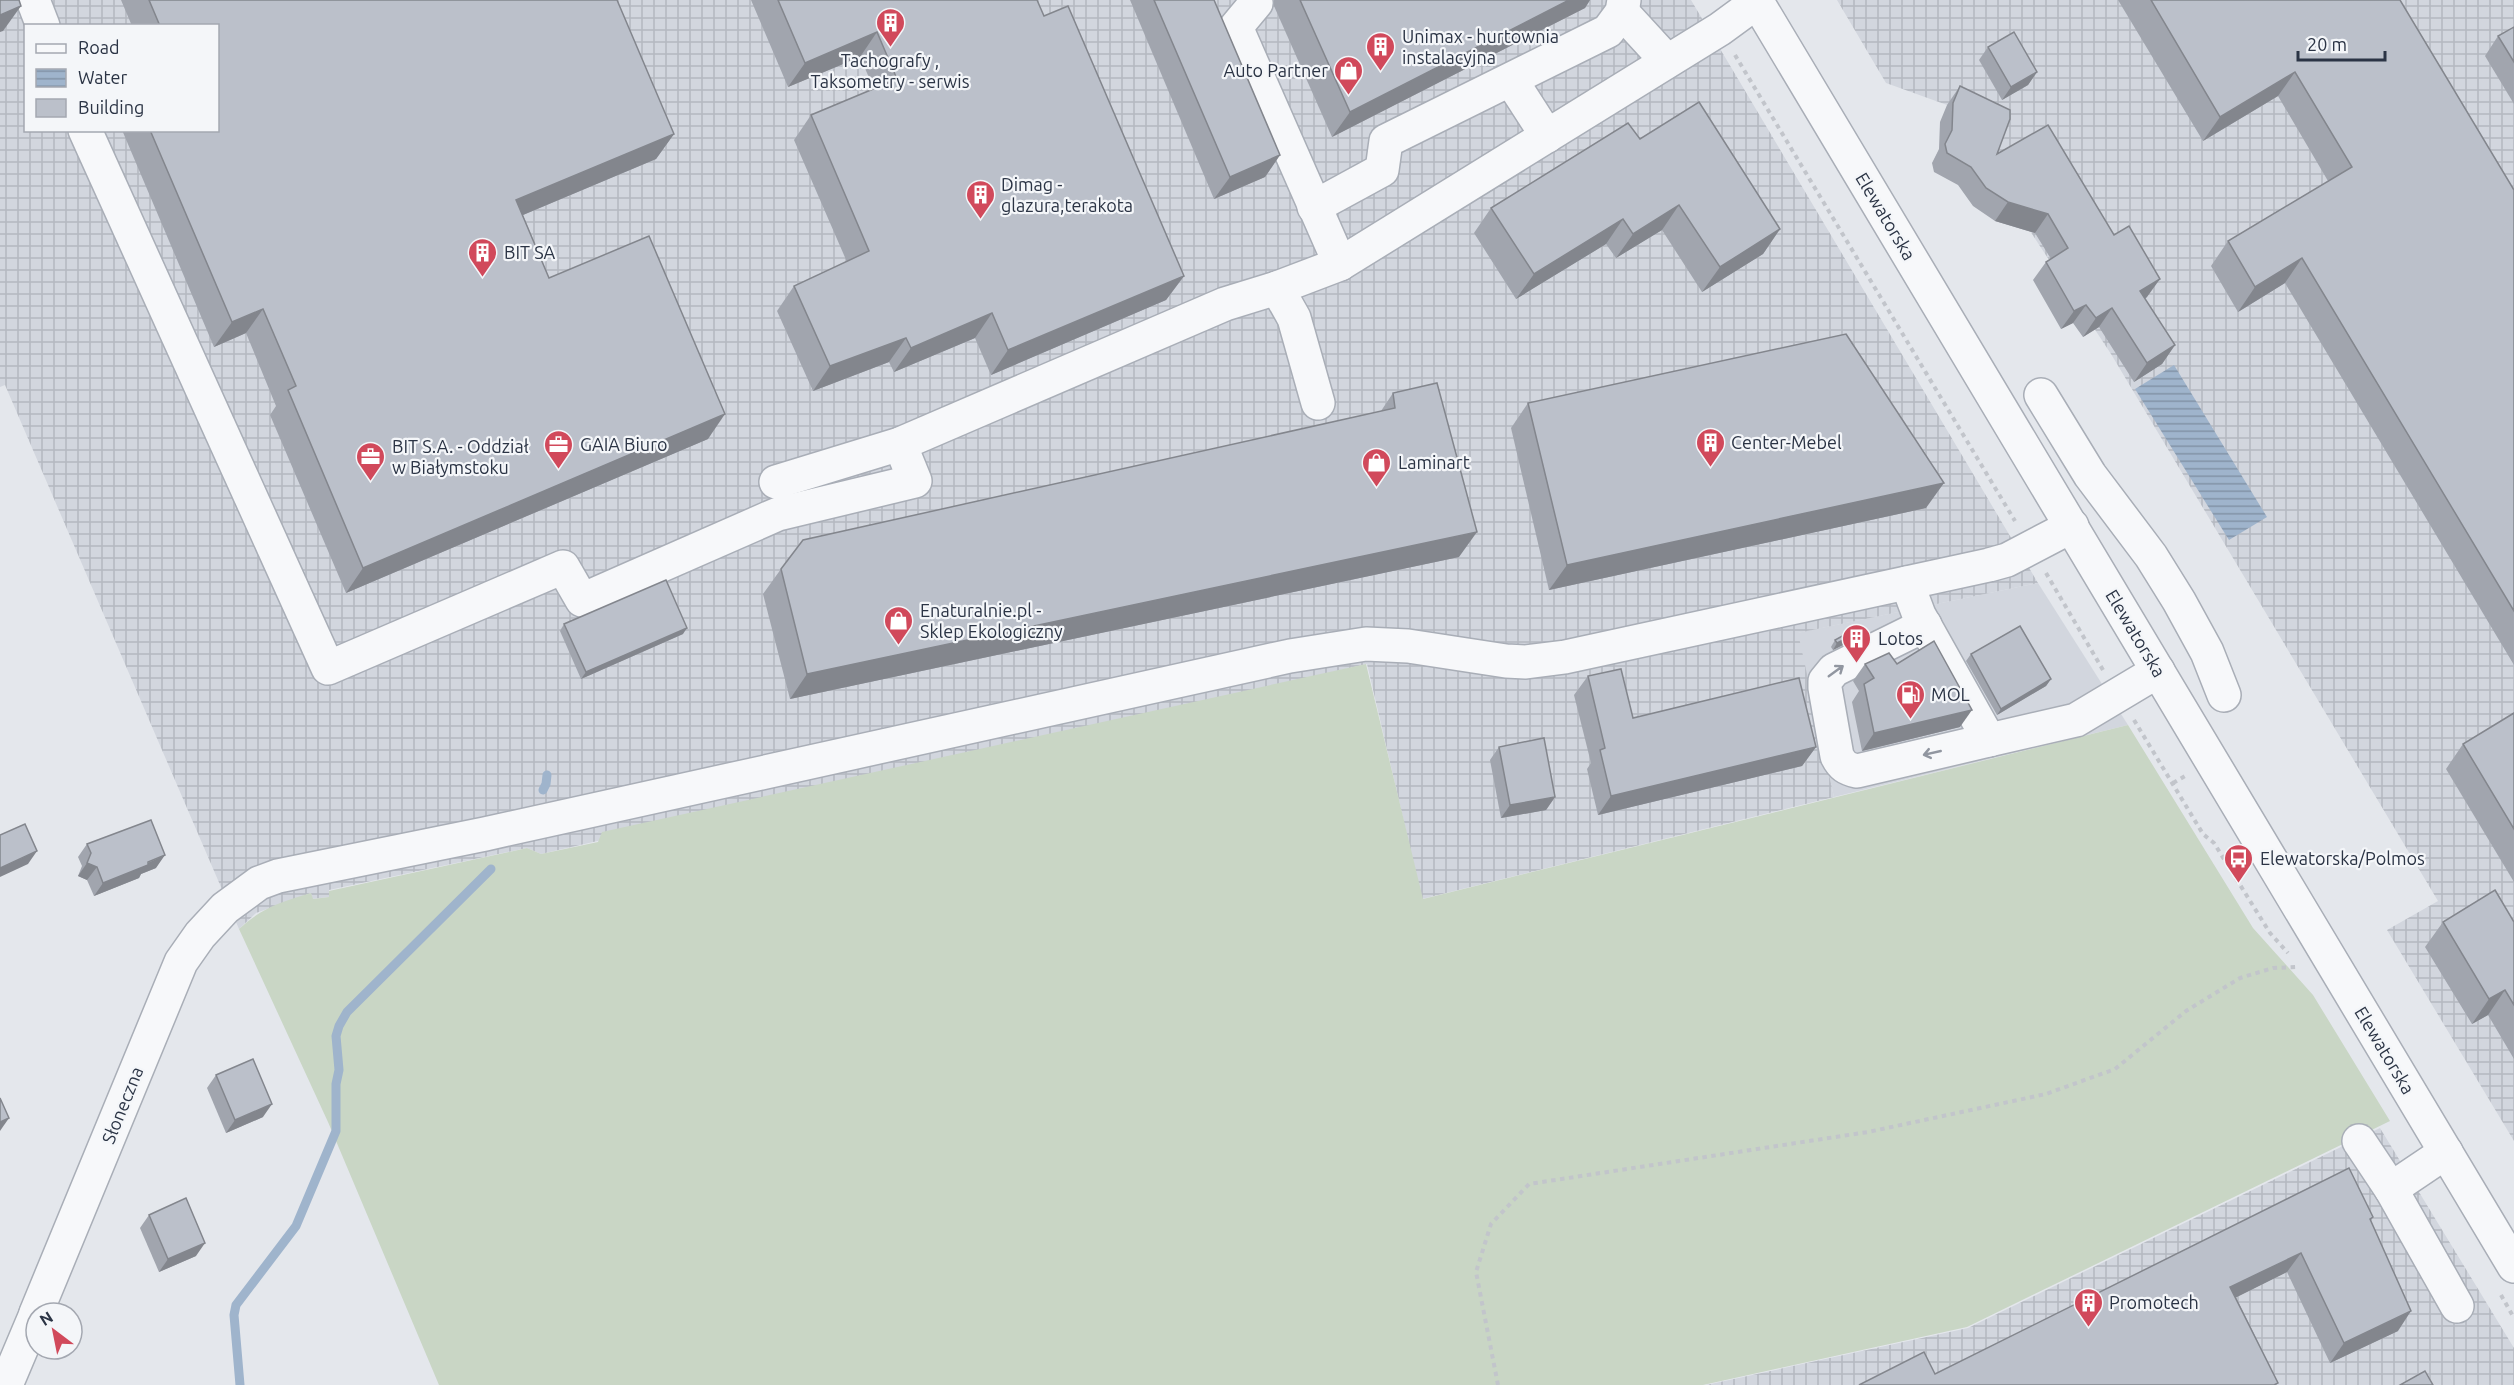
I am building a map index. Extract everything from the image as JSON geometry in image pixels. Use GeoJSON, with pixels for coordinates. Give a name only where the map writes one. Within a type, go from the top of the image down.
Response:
{"type":"FeatureCollection","features":[{"type":"Feature","properties":{"kind":"street"},"geometry":{"type":"LineString","coordinates":[[33,0],[42,24]]}},
{"type":"Feature","properties":{"kind":"street"},"geometry":{"type":"LineString","coordinates":[[1255,0],[1256,3],[1236,27],[1341,264]]}},
{"type":"Feature","properties":{"kind":"street"},"geometry":{"type":"LineString","coordinates":[[776,482],[900,444],[1225,304],[1277,288],[1341,264],[1720,29],[1756,1]]}},
{"type":"Feature","properties":{"kind":"street","name":"Elewatorska"},"geometry":{"type":"LineString","coordinates":[[1756,1],[2446,1152],[2507,1280]]}},
{"type":"Feature","properties":{"kind":"street"},"geometry":{"type":"LineString","coordinates":[[1314,207],[1382,170],[1386,141],[1608,31],[1623,6],[1667,61]]}},
{"type":"Feature","properties":{"kind":"street"},"geometry":{"type":"LineString","coordinates":[[1511,80],[1547,136]]}},
{"type":"Feature","properties":{"kind":"street"},"geometry":{"type":"LineString","coordinates":[[86,132],[328,668],[563,567],[582,600],[778,514],[915,481],[900,444]]}},
{"type":"Feature","properties":{"kind":"street"},"geometry":{"type":"LineString","coordinates":[[1277,288],[1294,318],[1318,403]]}},
{"type":"Feature","properties":{"kind":"street"},"geometry":{"type":"LineString","coordinates":[[2041,394],[2090,475],[2151,556],[2179,601],[2207,652],[2224,695]]}},
{"type":"Feature","properties":{"kind":"street","name":"Słoneczna"},"geometry":{"type":"LineString","coordinates":[[41,1301],[181,962],[200,935],[225,908],[259,883],[301,870],[486,834],[1290,656],[1366,644],[1416,647],[1506,661],[1547,660],[1989,565],[2007,560],[2072,526]]}},
{"type":"Feature","properties":{"kind":"street"},"geometry":{"type":"LineString","coordinates":[[1907,583],[1925,625],[1989,740]]}},
{"type":"Feature","properties":{"kind":"street"},"geometry":{"type":"LineString","coordinates":[[1925,625],[1834,670],[1829,675],[1825,688],[1837,756],[1841,764],[1849,769],[1857,771],[2076,720],[2158,671]]}},
{"type":"Feature","properties":{"kind":"street"},"geometry":{"type":"LineString","coordinates":[[2359,1141],[2391,1189],[2457,1306]]}},
{"type":"Feature","properties":{"kind":"street"},"geometry":{"type":"LineString","coordinates":[[2391,1189],[2446,1152]]}},
{"type":"Feature","properties":{"kind":"street","name":"Słoneczna"},"geometry":{"type":"LineString","coordinates":[[6,1385],[24,1342]]}},
{"type":"Feature","properties":{"kind":"path"},"geometry":{"type":"LineString","coordinates":[[1720,29],[2014,518],[2025,550],[2046,573],[2173,783]]}},
{"type":"Feature","properties":{"kind":"path"},"geometry":{"type":"LineString","coordinates":[[1498,1385],[1476,1272],[1491,1224],[1529,1184],[1868,1132],[2046,1094],[2115,1069],[2186,1011],[2240,978],[2273,968],[2299,967],[2329,956]]}},
{"type":"Feature","properties":{"kind":"path"},"geometry":{"type":"LineString","coordinates":[[2507,1280],[2514,1318]]}},
{"type":"Feature","properties":{"kind":"shaded area"},"geometry":{"type":"Polygon","coordinates":[[[0,0],[1691,0],[2038,583],[1798,633],[1834,797],[1422,899],[1367,664],[541,854],[527,848],[329,890],[329,897],[312,899],[311,893],[256,913],[239,929],[5,385],[0,387],[0,0]]]}},
{"type":"Feature","properties":{"kind":"shaded area"},"geometry":{"type":"Polygon","coordinates":[[[1837,0],[2514,0],[2514,1141],[2387,930],[2438,901],[2111,354],[1947,105],[1886,83],[1837,0]]]}},
{"type":"Feature","properties":{"kind":"shaded area"},"geometry":{"type":"Polygon","coordinates":[[[2038,583],[2128,725],[1834,797],[1797,633],[2038,583]]]}},
{"type":"Feature","properties":{"kind":"shaded area"},"geometry":{"type":"Polygon","coordinates":[[[2380,1128],[2514,1348],[2514,1385],[1706,1385],[1968,1328],[2380,1128]]]}},
{"type":"Feature","properties":{"kind":"green space"},"geometry":{"type":"Polygon","coordinates":[[[1366,664],[1423,899],[2128,725],[2253,928],[2313,995],[2390,1121],[1967,1327],[1703,1385],[439,1385],[328,1122],[239,929],[256,915],[290,899],[311,893],[313,899],[329,897],[329,891],[527,848],[541,854],[598,842],[602,832],[1366,664]]]}},
{"type":"Feature","properties":{"kind":"water"},"geometry":{"type":"Polygon","coordinates":[[[2174,365],[2267,517],[2229,540],[2135,389],[2174,365]]]}},
{"type":"Feature","properties":{"kind":"building"},"geometry":{"type":"Polygon","coordinates":[[[0,0],[19,0],[21,6],[0,15],[0,0]]]}},
{"type":"Feature","properties":{"kind":"building"},"geometry":{"type":"Polygon","coordinates":[[[149,0],[617,0],[674,134],[516,200],[549,278],[649,236],[725,414],[363,568],[288,390],[296,386],[263,309],[232,322],[151,132],[219,132],[219,24],[159,24],[149,0]]]}},
{"type":"Feature","properties":{"kind":"building","name":"Dimag - glazura,terakota"},"geometry":{"type":"Polygon","coordinates":[[[778,0],[1037,0],[1044,16],[1068,6],[1184,276],[1008,350],[992,313],[911,348],[906,338],[830,366],[794,286],[869,251],[811,115],[897,79],[877,32],[805,63],[778,0]]]}},
{"type":"Feature","properties":{"kind":"building"},"geometry":{"type":"Polygon","coordinates":[[[1154,0],[1214,0],[1280,155],[1230,177],[1154,0]]]}},
{"type":"Feature","properties":{"kind":"building","name":"Unimax - hurtownia instalacyjna"},"geometry":{"type":"Polygon","coordinates":[[[1300,0],[1569,0],[1350,112],[1300,0]]]}},
{"type":"Feature","properties":{"kind":"building"},"geometry":{"type":"Polygon","coordinates":[[[2151,0],[2400,0],[2514,190],[2514,611],[2302,258],[2255,287],[2228,241],[2352,167],[2295,72],[2220,117],[2151,0]]]}},
{"type":"Feature","properties":{"kind":"building"},"geometry":{"type":"Polygon","coordinates":[[[2514,27],[2514,62],[2498,36],[2514,27]]]}},
{"type":"Feature","properties":{"kind":"building"},"geometry":{"type":"Polygon","coordinates":[[[2014,32],[2037,72],[2011,87],[1988,47],[2014,32]]]}},
{"type":"Feature","properties":{"kind":"building"},"geometry":{"type":"Polygon","coordinates":[[[1960,86],[2010,110],[2010,119],[1997,154],[2048,125],[2114,235],[2129,226],[2160,279],[2140,291],[2175,345],[2147,363],[2112,308],[2096,318],[2086,305],[2074,311],[2046,262],[2068,248],[2048,214],[2008,202],[1986,188],[1971,167],[1947,153],[1945,144],[1952,130],[1953,103],[1960,86]]]}},
{"type":"Feature","properties":{"kind":"building"},"geometry":{"type":"Polygon","coordinates":[[[1699,102],[1780,229],[1720,267],[1679,205],[1633,234],[1623,219],[1534,274],[1491,208],[1628,123],[1640,139],[1699,102]]]}},
{"type":"Feature","properties":{"kind":"building","name":"Center-Mebel"},"geometry":{"type":"Polygon","coordinates":[[[1846,334],[1944,483],[1567,565],[1528,403],[1846,334]]]}},
{"type":"Feature","properties":{"kind":"building"},"geometry":{"type":"Polygon","coordinates":[[[1437,383],[1477,532],[807,674],[781,569],[803,540],[1395,408],[1393,393],[1437,383]]]}},
{"type":"Feature","properties":{"kind":"building"},"geometry":{"type":"Polygon","coordinates":[[[666,580],[687,628],[586,672],[564,624],[666,580]]]}},
{"type":"Feature","properties":{"kind":"building"},"geometry":{"type":"Polygon","coordinates":[[[2020,626],[2051,679],[2001,709],[1971,654],[2020,626]]]}},
{"type":"Feature","properties":{"kind":"building"},"geometry":{"type":"Polygon","coordinates":[[[1857,628],[1860,632],[1837,643],[1835,640],[1857,628]]]}},
{"type":"Feature","properties":{"kind":"building"},"geometry":{"type":"Polygon","coordinates":[[[1934,641],[1972,710],[1874,733],[1864,684],[1874,678],[1865,664],[1889,653],[1897,664],[1934,641]]]}},
{"type":"Feature","properties":{"kind":"building"},"geometry":{"type":"Polygon","coordinates":[[[1621,669],[1633,718],[1799,678],[1816,747],[1611,796],[1600,750],[1605,748],[1588,676],[1621,669]]]}},
{"type":"Feature","properties":{"kind":"building"},"geometry":{"type":"Polygon","coordinates":[[[2514,713],[2514,829],[2463,744],[2514,713]]]}},
{"type":"Feature","properties":{"kind":"building"},"geometry":{"type":"Polygon","coordinates":[[[1544,738],[1555,797],[1510,805],[1499,747],[1544,738]]]}},
{"type":"Feature","properties":{"kind":"building"},"geometry":{"type":"Polygon","coordinates":[[[151,820],[165,855],[148,862],[148,865],[103,883],[97,867],[87,863],[91,853],[87,844],[151,820]]]}},
{"type":"Feature","properties":{"kind":"building"},"geometry":{"type":"Polygon","coordinates":[[[25,824],[37,851],[0,868],[0,835],[25,824]]]}},
{"type":"Feature","properties":{"kind":"building"},"geometry":{"type":"Polygon","coordinates":[[[2495,890],[2514,922],[2514,1005],[2505,990],[2489,999],[2443,922],[2495,890]]]}},
{"type":"Feature","properties":{"kind":"building"},"geometry":{"type":"Polygon","coordinates":[[[253,1059],[272,1104],[235,1120],[216,1075],[253,1059]]]}},
{"type":"Feature","properties":{"kind":"building"},"geometry":{"type":"Polygon","coordinates":[[[0,1098],[9,1118],[0,1122],[0,1098]]]}},
{"type":"Feature","properties":{"kind":"building"},"geometry":{"type":"Polygon","coordinates":[[[2349,1168],[2373,1217],[2370,1219],[2411,1311],[2344,1343],[2301,1253],[2230,1287],[2278,1383],[2274,1385],[1859,1385],[1924,1352],[1935,1374],[2349,1168]]]}},
{"type":"Feature","properties":{"kind":"building"},"geometry":{"type":"Polygon","coordinates":[[[186,1198],[205,1243],[168,1259],[149,1215],[186,1198]]]}},
{"type":"Feature","properties":{"kind":"building"},"geometry":{"type":"Polygon","coordinates":[[[2425,1371],[2433,1385],[2400,1385],[2425,1371]]]}},
{"type":"Feature","properties":{"kind":"waterway"},"geometry":{"type":"LineString","coordinates":[[543,790],[547,775]]}},
{"type":"Feature","properties":{"kind":"waterway"},"geometry":{"type":"LineString","coordinates":[[240,1385],[234,1315],[236,1305],[296,1226],[336,1131],[336,1084],[339,1070],[336,1036],[339,1026],[347,1012],[491,869]]}},
{"type":"Feature","properties":{"kind":"place","name":"Tachografy , Taksometry - serwis"},"geometry":{"type":"Point","coordinates":[890,48]}},
{"type":"Feature","properties":{"kind":"place","name":"Unimax - hurtownia instalacyjna"},"geometry":{"type":"Point","coordinates":[1381,72]}},
{"type":"Feature","properties":{"kind":"place","name":"Auto Partner"},"geometry":{"type":"Point","coordinates":[1349,96]}},
{"type":"Feature","properties":{"kind":"place","name":"Dimag - glazura,terakota"},"geometry":{"type":"Point","coordinates":[980,220]}},
{"type":"Feature","properties":{"kind":"place","name":"BIT SA"},"geometry":{"type":"Point","coordinates":[483,278]}},
{"type":"Feature","properties":{"kind":"place","name":"Center-Mebel"},"geometry":{"type":"Point","coordinates":[1710,468]}},
{"type":"Feature","properties":{"kind":"place","name":"GAIA Biuro"},"geometry":{"type":"Point","coordinates":[559,470]}},
{"type":"Feature","properties":{"kind":"place","name":"BIT S.A. - Oddział w Białymstoku"},"geometry":{"type":"Point","coordinates":[371,482]}},
{"type":"Feature","properties":{"kind":"place","name":"Laminart"},"geometry":{"type":"Point","coordinates":[1377,488]}},
{"type":"Feature","properties":{"kind":"place","name":"Enaturalnie.pl - Sklep Ekologiczny"},"geometry":{"type":"Point","coordinates":[899,646]}},
{"type":"Feature","properties":{"kind":"place","name":"Lotos"},"geometry":{"type":"Point","coordinates":[1857,664]}},
{"type":"Feature","properties":{"kind":"place","name":"MOL"},"geometry":{"type":"Point","coordinates":[1910,720]}},
{"type":"Feature","properties":{"kind":"place","name":"Elewatorska/Polmos"},"geometry":{"type":"Point","coordinates":[2239,884]}},
{"type":"Feature","properties":{"kind":"place","name":"Promotech"},"geometry":{"type":"Point","coordinates":[2088,1328]}}]}
